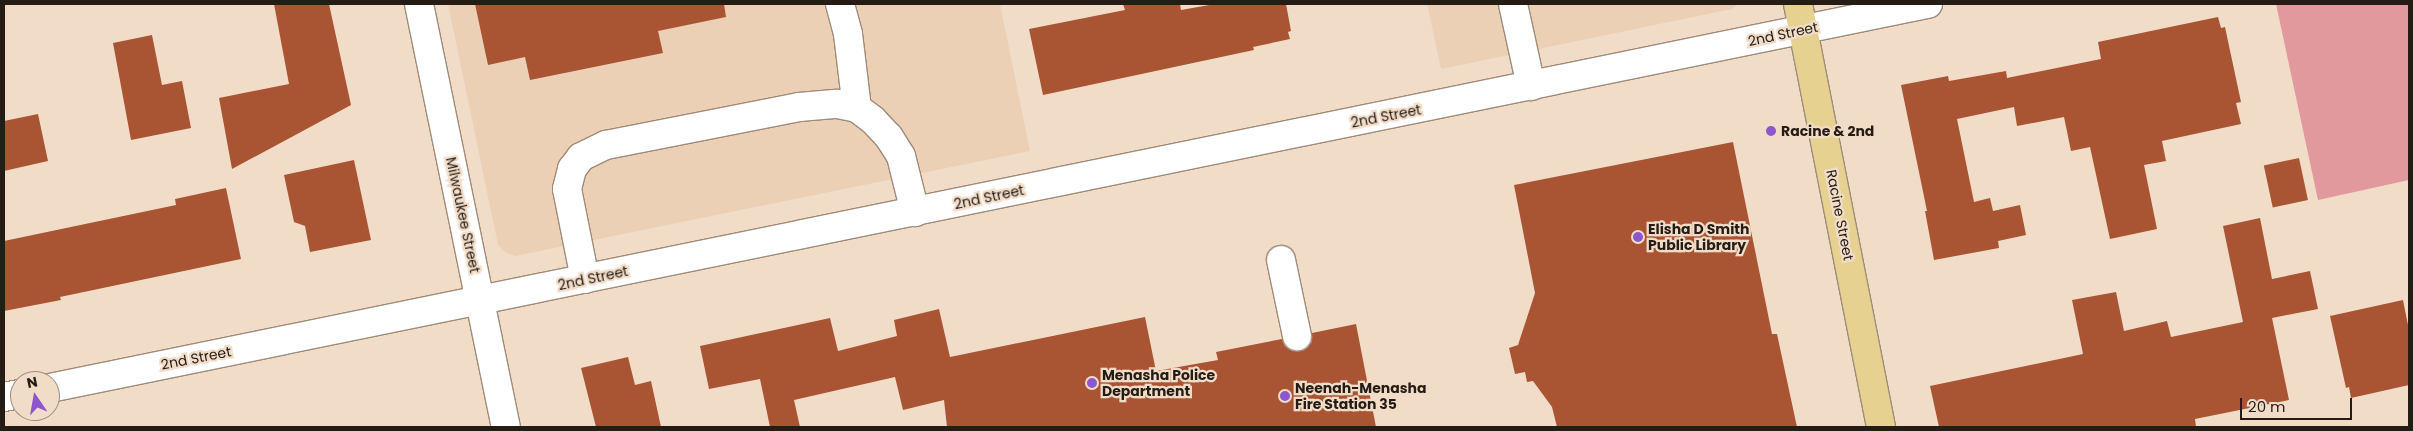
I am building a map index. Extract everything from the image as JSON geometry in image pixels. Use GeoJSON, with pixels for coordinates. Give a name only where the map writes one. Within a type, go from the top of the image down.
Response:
{"type":"FeatureCollection","features":[{"type":"Feature","properties":{"kind":"main road","name":"Racine Street"},"geometry":{"type":"LineString","coordinates":[[1798,4],[1881,427]]}},
{"type":"Feature","properties":{"kind":"street","name":"Milwaukee Street"},"geometry":{"type":"LineString","coordinates":[[419,4],[506,427]]}},
{"type":"Feature","properties":{"kind":"street"},"geometry":{"type":"LineString","coordinates":[[840,4],[848,34],[857,108]]}},
{"type":"Feature","properties":{"kind":"street"},"geometry":{"type":"LineString","coordinates":[[1513,4],[1531,86]]}},
{"type":"Feature","properties":{"kind":"street","name":"2nd Street"},"geometry":{"type":"LineString","coordinates":[[60,386],[1928,4]]}},
{"type":"Feature","properties":{"kind":"street"},"geometry":{"type":"LineString","coordinates":[[584,279],[567,189],[572,169],[581,157],[606,145],[799,107],[837,104],[857,108],[874,120],[889,137],[901,156],[915,212]]}},
{"type":"Feature","properties":{"kind":"street"},"geometry":{"type":"LineString","coordinates":[[1281,260],[1296,336]]}},
{"type":"Feature","properties":{"kind":"shaded area"},"geometry":{"type":"Polygon","coordinates":[[[448,4],[1000,4],[1030,151],[515,256],[505,252],[498,245],[448,4]]]}},
{"type":"Feature","properties":{"kind":"shaded area"},"geometry":{"type":"Polygon","coordinates":[[[1427,4],[1738,4],[1732,9],[1441,69],[1427,4]]]}},
{"type":"Feature","properties":{"kind":"shaded area"},"geometry":{"type":"Polygon","coordinates":[[[2276,4],[2409,4],[2409,180],[2318,200],[2276,4]]]}},
{"type":"Feature","properties":{"kind":"building"},"geometry":{"type":"Polygon","coordinates":[[[274,4],[329,4],[351,105],[232,169],[219,98],[289,84],[274,4]]]}},
{"type":"Feature","properties":{"kind":"building"},"geometry":{"type":"Polygon","coordinates":[[[475,4],[724,4],[726,17],[658,31],[663,53],[530,80],[525,57],[488,65],[475,4]]]}},
{"type":"Feature","properties":{"kind":"building"},"geometry":{"type":"Polygon","coordinates":[[[1123,4],[1180,4],[1181,10],[1215,4],[1286,4],[1291,31],[1288,32],[1290,39],[1253,47],[1254,50],[1043,95],[1029,29],[1125,10],[1123,4]]]}},
{"type":"Feature","properties":{"kind":"building"},"geometry":{"type":"Polygon","coordinates":[[[2218,17],[2221,28],[2225,27],[2241,102],[2236,103],[2241,124],[2162,141],[2166,161],[2144,165],[2157,229],[2110,239],[2090,147],[2071,151],[2064,117],[2017,126],[2014,107],[1957,119],[1974,202],[1990,198],[1993,211],[2020,205],[2026,235],[1998,241],[1999,248],[1934,260],[1925,211],[1927,211],[1901,85],[1948,76],[1949,81],[2006,71],[2007,78],[2101,59],[2098,42],[2218,17]]]}},
{"type":"Feature","properties":{"kind":"building"},"geometry":{"type":"Polygon","coordinates":[[[152,35],[162,85],[182,81],[191,128],[131,140],[113,43],[152,35]]]}},
{"type":"Feature","properties":{"kind":"building"},"geometry":{"type":"Polygon","coordinates":[[[38,114],[48,161],[4,171],[4,121],[38,114]]]}},
{"type":"Feature","properties":{"kind":"building","name":"Elisha D Smith Public Library"},"geometry":{"type":"Polygon","coordinates":[[[1733,142],[1772,334],[1777,334],[1797,427],[1557,427],[1552,407],[1533,381],[1527,382],[1525,372],[1515,374],[1509,348],[1518,345],[1535,293],[1514,185],[1733,142]]]}},
{"type":"Feature","properties":{"kind":"building"},"geometry":{"type":"Polygon","coordinates":[[[2299,158],[2308,200],[2273,208],[2264,165],[2299,158]]]}},
{"type":"Feature","properties":{"kind":"building"},"geometry":{"type":"Polygon","coordinates":[[[354,160],[371,240],[310,252],[305,226],[294,222],[284,175],[354,160]]]}},
{"type":"Feature","properties":{"kind":"building"},"geometry":{"type":"Polygon","coordinates":[[[226,188],[241,259],[60,297],[61,300],[4,311],[4,241],[176,205],[175,199],[226,188]]]}},
{"type":"Feature","properties":{"kind":"building"},"geometry":{"type":"Polygon","coordinates":[[[2260,218],[2272,279],[2310,271],[2318,309],[2272,318],[2289,400],[2195,419],[2196,427],[1939,427],[1930,386],[2083,354],[2072,300],[2116,292],[2124,331],[2167,321],[2171,337],[2243,322],[2223,226],[2260,218]]]}},
{"type":"Feature","properties":{"kind":"building"},"geometry":{"type":"Polygon","coordinates":[[[2403,300],[2409,330],[2409,385],[2351,398],[2349,387],[2346,388],[2330,316],[2403,300]]]}},
{"type":"Feature","properties":{"kind":"building"},"geometry":{"type":"Polygon","coordinates":[[[939,309],[950,357],[1145,317],[1156,371],[1218,360],[1216,352],[1282,339],[1285,346],[1292,351],[1301,351],[1307,348],[1312,341],[1312,333],[1356,324],[1376,427],[947,427],[944,400],[903,410],[895,377],[794,400],[800,427],[770,427],[760,379],[709,389],[700,346],[830,318],[838,351],[897,336],[894,320],[939,309]]]}},
{"type":"Feature","properties":{"kind":"building"},"geometry":{"type":"Polygon","coordinates":[[[628,357],[635,385],[651,381],[661,427],[596,427],[581,368],[628,357]]]}},
{"type":"Feature","properties":{"kind":"place","name":"Racine & 2nd"},"geometry":{"type":"Point","coordinates":[1771,131]}},
{"type":"Feature","properties":{"kind":"place","name":"Elisha D Smith Public Library"},"geometry":{"type":"Point","coordinates":[1638,237]}},
{"type":"Feature","properties":{"kind":"place","name":"Menasha Police Department"},"geometry":{"type":"Point","coordinates":[1092,383]}},
{"type":"Feature","properties":{"kind":"place","name":"Neenah-Menasha Fire Station 35"},"geometry":{"type":"Point","coordinates":[1285,396]}}]}
